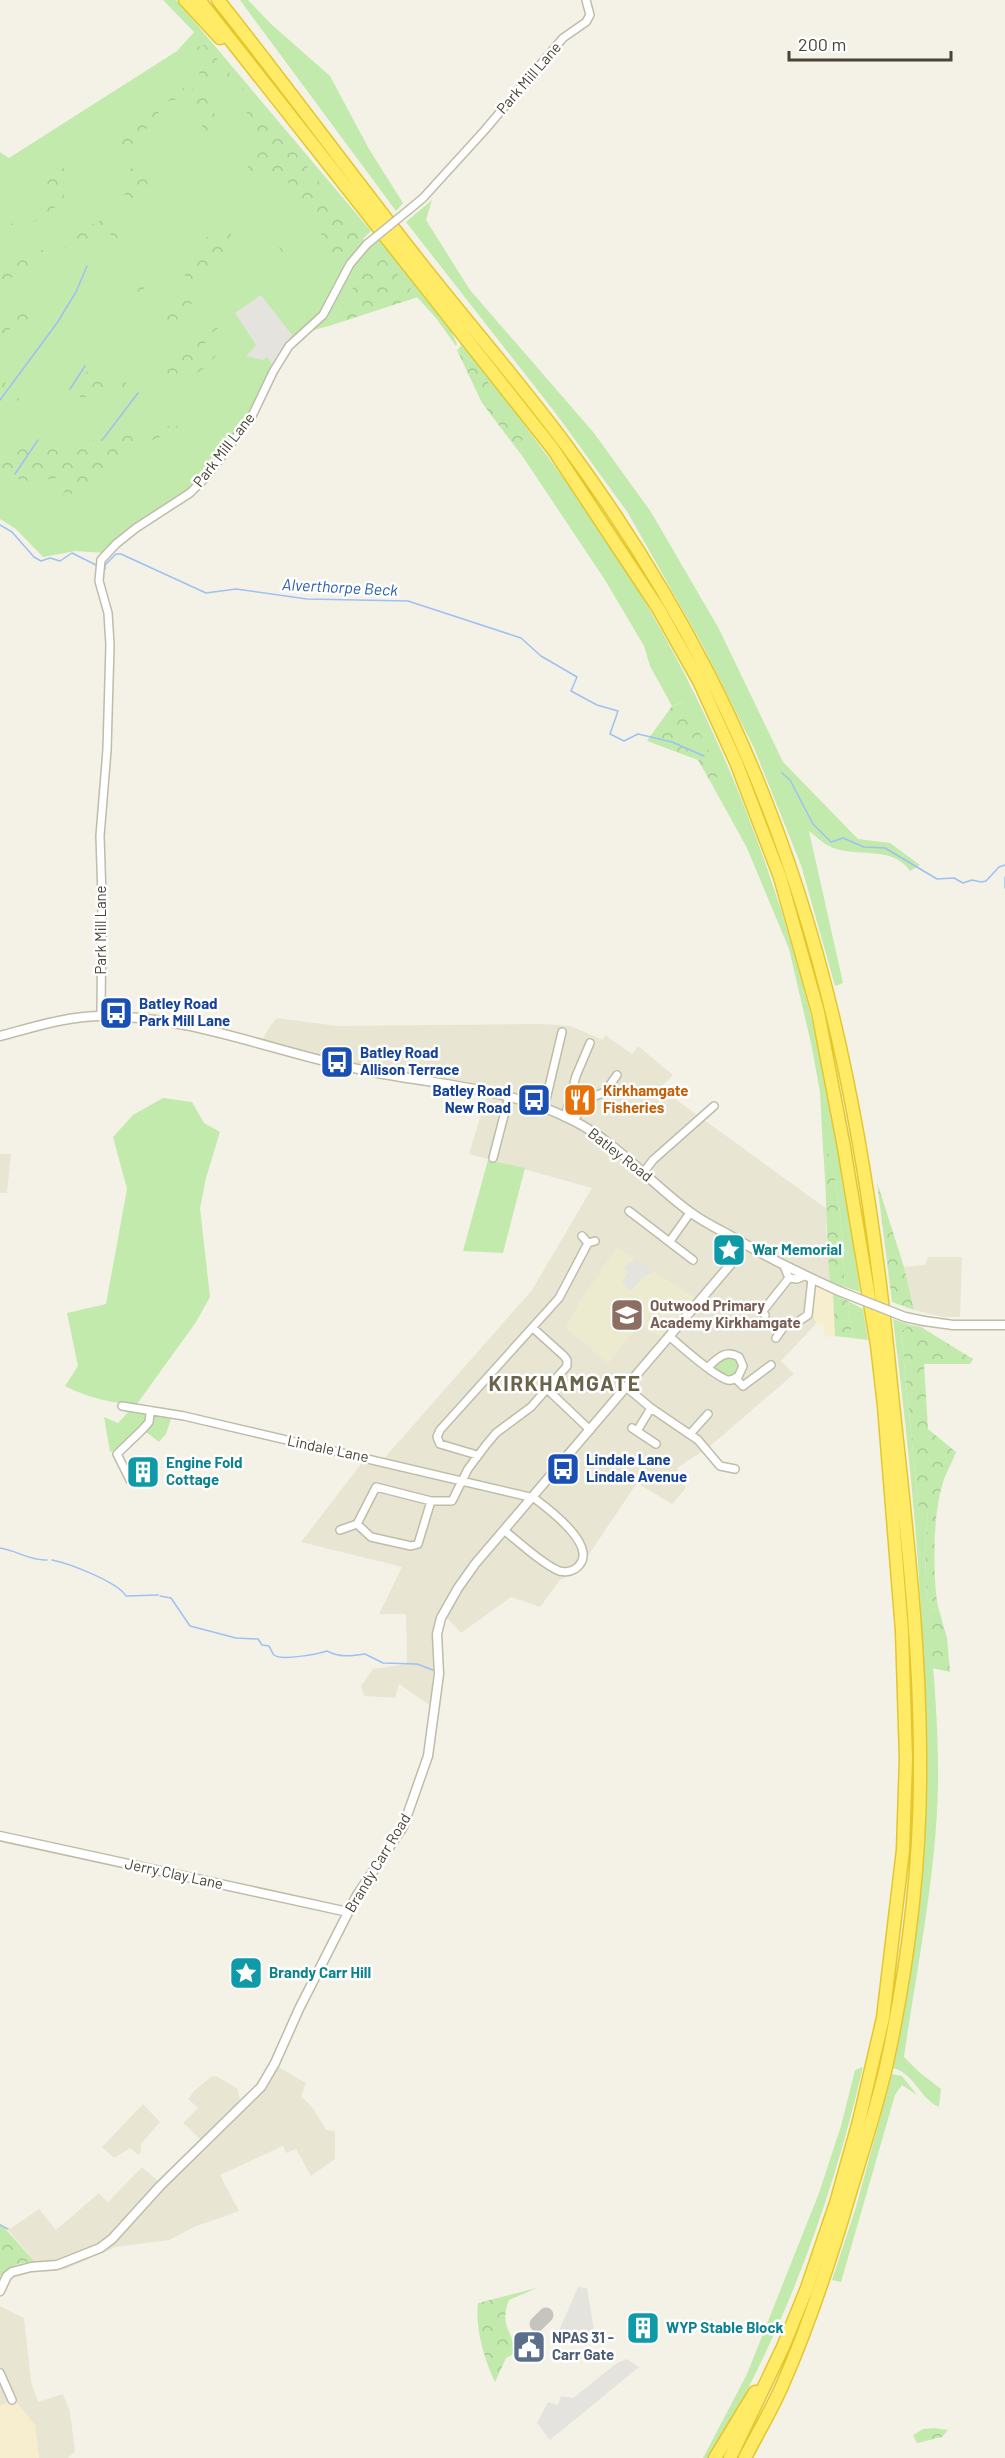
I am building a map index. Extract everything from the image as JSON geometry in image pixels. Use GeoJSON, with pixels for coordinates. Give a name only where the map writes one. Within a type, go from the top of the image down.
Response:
{"type":"FeatureCollection","features":[{"type":"Feature","properties":{"kind":"highway"},"geometry":{"type":"LineString","coordinates":[[185,0],[280,103]]}},
{"type":"Feature","properties":{"kind":"highway"},"geometry":{"type":"LineString","coordinates":[[199,0],[553,449],[658,608],[699,681],[736,762],[780,877],[818,1012],[843,1142],[877,1345],[884,1406],[902,1631],[906,1759],[903,1850],[883,2018],[836,2204],[807,2288],[783,2347],[756,2408],[730,2458]]}},
{"type":"Feature","properties":{"kind":"highway"},"geometry":{"type":"LineString","coordinates":[[218,0],[394,229],[563,441],[617,517],[672,605],[750,761],[793,872],[833,1010],[860,1144],[881,1282],[907,1526],[916,1643],[921,1762],[916,1856],[907,1946],[887,2062],[881,2084],[828,2269],[779,2391],[745,2458]]}},
{"type":"Feature","properties":{"kind":"highway"},"geometry":{"type":"LineString","coordinates":[[225,0],[256,47]]}},
{"type":"Feature","properties":{"kind":"highway"},"geometry":{"type":"LineString","coordinates":[[715,2458],[783,2347]]}},
{"type":"Feature","properties":{"kind":"highway"},"geometry":{"type":"LineString","coordinates":[[753,2458],[770,2421],[779,2391]]}},
{"type":"Feature","properties":{"kind":"street","name":"Park Mill Lane"},"geometry":{"type":"LineString","coordinates":[[101,1016],[100,836],[107,750],[110,636],[108,614],[98,569],[100,560],[136,528],[190,493],[207,477],[252,416],[273,372],[289,346],[322,315],[350,264],[367,244],[423,198],[563,39],[586,22],[590,15],[586,0]]}},
{"type":"Feature","properties":{"kind":"street","name":"Batley Road"},"geometry":{"type":"LineString","coordinates":[[0,1036],[66,1019],[101,1016],[150,1019],[198,1027],[320,1061],[509,1096],[570,1119],[602,1139],[690,1213],[784,1266],[905,1317],[953,1325],[1005,1325]]}},
{"type":"Feature","properties":{"kind":"street"},"geometry":{"type":"LineString","coordinates":[[544,1108],[562,1032]]}},
{"type":"Feature","properties":{"kind":"street"},"geometry":{"type":"LineString","coordinates":[[570,1119],[576,1076],[590,1043]]}},
{"type":"Feature","properties":{"kind":"street"},"geometry":{"type":"LineString","coordinates":[[570,1119],[590,1098],[605,1092],[612,1078]]}},
{"type":"Feature","properties":{"kind":"street"},"geometry":{"type":"LineString","coordinates":[[493,1158],[509,1096]]}},
{"type":"Feature","properties":{"kind":"street"},"geometry":{"type":"LineString","coordinates":[[643,1173],[653,1160],[714,1106]]}},
{"type":"Feature","properties":{"kind":"street"},"geometry":{"type":"LineString","coordinates":[[628,1211],[693,1260]]}},
{"type":"Feature","properties":{"kind":"street"},"geometry":{"type":"LineString","coordinates":[[670,1241],[690,1213]]}},
{"type":"Feature","properties":{"kind":"street"},"geometry":{"type":"LineString","coordinates":[[477,1455],[440,1444],[437,1437],[440,1430],[558,1298],[591,1242],[582,1236]]}},
{"type":"Feature","properties":{"kind":"street","name":"Brandy Carr Road"},"geometry":{"type":"LineString","coordinates":[[0,2291],[7,2276],[12,2272],[57,2265],[76,2259],[100,2248],[112,2239],[160,2186],[261,2087],[357,1895],[403,1827],[428,1756],[439,1674],[438,1634],[441,1618],[467,1575],[730,1265],[742,1243]]}},
{"type":"Feature","properties":{"kind":"street"},"geometry":{"type":"LineString","coordinates":[[784,1266],[789,1278]]}},
{"type":"Feature","properties":{"kind":"street"},"geometry":{"type":"LineString","coordinates":[[776,1338],[787,1324],[796,1323],[808,1315],[808,1277],[789,1278]]}},
{"type":"Feature","properties":{"kind":"street"},"geometry":{"type":"LineString","coordinates":[[765,1315],[762,1312],[789,1278]]}},
{"type":"Feature","properties":{"kind":"street"},"geometry":{"type":"LineString","coordinates":[[340,1530],[357,1524],[376,1487],[431,1500],[452,1501],[477,1455],[496,1434],[514,1422],[548,1390],[567,1366],[567,1360],[533,1328]]}},
{"type":"Feature","properties":{"kind":"street"},"geometry":{"type":"LineString","coordinates":[[669,1336],[725,1380],[735,1378],[742,1371],[743,1366],[742,1360],[735,1354],[724,1354],[708,1366]]}},
{"type":"Feature","properties":{"kind":"street"},"geometry":{"type":"LineString","coordinates":[[735,1378],[743,1386],[771,1365]]}},
{"type":"Feature","properties":{"kind":"street"},"geometry":{"type":"LineString","coordinates":[[626,1387],[651,1408],[698,1440],[720,1466],[735,1469]]}},
{"type":"Feature","properties":{"kind":"street"},"geometry":{"type":"LineString","coordinates":[[548,1390],[590,1430]]}},
{"type":"Feature","properties":{"kind":"street","name":"Lindale Lane"},"geometry":{"type":"LineString","coordinates":[[122,1406],[534,1497]]}},
{"type":"Feature","properties":{"kind":"street"},"geometry":{"type":"LineString","coordinates":[[651,1408],[634,1429],[656,1444]]}},
{"type":"Feature","properties":{"kind":"street"},"geometry":{"type":"LineString","coordinates":[[130,1480],[117,1454],[149,1422],[148,1410]]}},
{"type":"Feature","properties":{"kind":"street"},"geometry":{"type":"LineString","coordinates":[[690,1434],[709,1414]]}},
{"type":"Feature","properties":{"kind":"street"},"geometry":{"type":"LineString","coordinates":[[505,1531],[556,1570],[568,1572],[576,1568],[582,1553],[577,1537],[555,1514],[534,1497]]}},
{"type":"Feature","properties":{"kind":"street"},"geometry":{"type":"LineString","coordinates":[[357,1524],[371,1538],[411,1546],[418,1544],[431,1500]]}},
{"type":"Feature","properties":{"kind":"street","name":"Jerry Clay Lane"},"geometry":{"type":"LineString","coordinates":[[0,1836],[348,1912]]}},
{"type":"Feature","properties":{"kind":"street"},"geometry":{"type":"LineString","coordinates":[[0,2373],[12,2400]]}},
{"type":"Feature","properties":{"kind":"shaded area"},"geometry":{"type":"Polygon","coordinates":[[[261,295],[292,335],[273,366],[267,357],[263,360],[246,356],[256,345],[235,313],[261,295]]]}},
{"type":"Feature","properties":{"kind":"shaded area"},"geometry":{"type":"Polygon","coordinates":[[[277,1018],[338,1026],[541,1024],[570,1026],[603,1040],[605,1035],[632,1054],[638,1046],[673,1075],[660,1088],[827,1209],[826,1230],[830,1283],[812,1279],[810,1312],[817,1323],[781,1361],[794,1374],[709,1447],[677,1468],[686,1488],[672,1504],[637,1483],[577,1572],[560,1580],[540,1607],[511,1597],[461,1633],[448,1619],[437,1614],[431,1706],[399,1684],[395,1698],[364,1696],[361,1686],[373,1669],[407,1664],[406,1614],[379,1614],[402,1567],[301,1542],[364,1460],[380,1463],[532,1290],[592,1188],[469,1154],[488,1092],[259,1045],[277,1018]],[[617,1248],[580,1302],[566,1328],[639,1325],[689,1304],[694,1298],[617,1248]]]}},
{"type":"Feature","properties":{"kind":"shaded area"},"geometry":{"type":"Polygon","coordinates":[[[0,1154],[11,1154],[7,1193],[0,1193],[0,1154]]]}},
{"type":"Feature","properties":{"kind":"shaded area","name":"Outwood Primary Academy Kirkhamgate"},"geometry":{"type":"Polygon","coordinates":[[[617,1248],[694,1298],[662,1337],[639,1325],[608,1363],[566,1328],[580,1302],[617,1248]]]}},
{"type":"Feature","properties":{"kind":"shaded area"},"geometry":{"type":"Polygon","coordinates":[[[928,1257],[962,1257],[960,1317],[943,1317],[914,1310],[904,1267],[925,1265],[928,1257]]]}},
{"type":"Feature","properties":{"kind":"shaded area"},"geometry":{"type":"Polygon","coordinates":[[[635,1259],[653,1271],[643,1277],[631,1291],[622,1282],[629,1272],[623,1268],[635,1259]]]}},
{"type":"Feature","properties":{"kind":"shaded area"},"geometry":{"type":"Polygon","coordinates":[[[813,1284],[833,1294],[835,1336],[824,1337],[824,1326],[817,1323],[810,1312],[813,1284]]]}},
{"type":"Feature","properties":{"kind":"shaded area"},"geometry":{"type":"Polygon","coordinates":[[[270,2062],[306,2083],[301,2096],[313,2108],[326,2130],[335,2131],[335,2159],[311,2176],[296,2149],[286,2153],[283,2146],[220,2175],[239,2211],[194,2227],[169,2240],[116,2247],[66,2269],[44,2272],[8,2230],[39,2209],[56,2230],[99,2193],[108,2202],[142,2167],[158,2181],[200,2139],[183,2123],[198,2108],[188,2099],[195,2090],[211,2077],[216,2076],[237,2088],[240,2099],[258,2084],[270,2062]]]}},
{"type":"Feature","properties":{"kind":"shaded area"},"geometry":{"type":"Polygon","coordinates":[[[143,2104],[160,2122],[141,2144],[141,2152],[138,2155],[130,2148],[114,2158],[102,2147],[143,2104]]]}},
{"type":"Feature","properties":{"kind":"shaded area"},"geometry":{"type":"Polygon","coordinates":[[[578,2287],[587,2288],[594,2330],[593,2339],[586,2338],[586,2341],[557,2335],[578,2287]]]}},
{"type":"Feature","properties":{"kind":"shaded area"},"geometry":{"type":"Polygon","coordinates":[[[0,2306],[24,2318],[31,2381],[38,2402],[63,2394],[70,2412],[75,2451],[68,2458],[39,2458],[34,2425],[15,2401],[0,2406],[0,2306]]]}},
{"type":"Feature","properties":{"kind":"shaded area"},"geometry":{"type":"Polygon","coordinates":[[[627,2359],[639,2367],[550,2440],[537,2423],[548,2402],[558,2405],[561,2396],[573,2398],[617,2363],[627,2359]]]}},
{"type":"Feature","properties":{"kind":"shaded area"},"geometry":{"type":"Polygon","coordinates":[[[15,2400],[35,2425],[39,2458],[0,2458],[0,2406],[15,2400]]]}},
{"type":"Feature","properties":{"kind":"green space"},"geometry":{"type":"Polygon","coordinates":[[[163,0],[176,0],[371,231],[363,239],[367,244],[357,253],[329,306],[295,339],[260,401],[207,476],[106,553],[75,551],[43,557],[16,529],[0,519],[0,152],[9,158],[177,51],[194,32],[163,0]]]}},
{"type":"Feature","properties":{"kind":"green space"},"geometry":{"type":"Polygon","coordinates":[[[240,0],[248,0],[271,24],[330,76],[369,149],[403,203],[396,211],[240,0]]]}},
{"type":"Feature","properties":{"kind":"green space"},"geometry":{"type":"Polygon","coordinates":[[[205,45],[285,137],[363,239],[344,249],[337,259],[327,250],[321,233],[282,173],[271,172],[256,179],[246,174],[261,139],[231,80],[201,78],[198,55],[195,52],[181,55],[177,51],[205,45]]]}},
{"type":"Feature","properties":{"kind":"green space"},"geometry":{"type":"Polygon","coordinates":[[[195,83],[217,103],[210,134],[205,136],[194,97],[167,101],[131,150],[118,147],[159,98],[175,87],[192,90],[195,83]]]}},
{"type":"Feature","properties":{"kind":"green space"},"geometry":{"type":"Polygon","coordinates":[[[136,161],[148,165],[149,183],[135,199],[125,195],[120,185],[136,161]]]}},
{"type":"Feature","properties":{"kind":"green space"},"geometry":{"type":"Polygon","coordinates":[[[49,164],[61,164],[66,172],[67,180],[63,201],[42,217],[0,241],[0,231],[48,201],[50,192],[41,176],[44,167],[49,164]]]}},
{"type":"Feature","properties":{"kind":"green space"},"geometry":{"type":"Polygon","coordinates":[[[432,200],[426,220],[470,290],[594,433],[651,512],[719,629],[783,762],[858,839],[890,843],[920,865],[910,871],[902,862],[893,857],[837,849],[825,844],[809,831],[843,983],[835,986],[801,865],[754,748],[702,644],[628,513],[557,415],[406,222],[432,200]]]}},
{"type":"Feature","properties":{"kind":"green space"},"geometry":{"type":"Polygon","coordinates":[[[101,220],[128,241],[125,243],[107,232],[92,239],[79,240],[0,284],[0,271],[101,220]]]}},
{"type":"Feature","properties":{"kind":"green space"},"geometry":{"type":"Polygon","coordinates":[[[269,225],[278,228],[291,243],[302,247],[303,250],[288,262],[270,232],[269,225]]]}},
{"type":"Feature","properties":{"kind":"green space"},"geometry":{"type":"Polygon","coordinates":[[[220,226],[236,240],[196,291],[185,279],[185,269],[213,228],[220,226]]]}},
{"type":"Feature","properties":{"kind":"green space"},"geometry":{"type":"Polygon","coordinates":[[[379,238],[448,324],[456,346],[436,318],[376,252],[329,326],[313,330],[331,307],[358,260],[379,238]]]}},
{"type":"Feature","properties":{"kind":"green space"},"geometry":{"type":"Polygon","coordinates":[[[376,251],[418,297],[329,326],[376,251]]]}},
{"type":"Feature","properties":{"kind":"green space"},"geometry":{"type":"Polygon","coordinates":[[[150,261],[157,267],[141,293],[134,289],[150,261]]]}},
{"type":"Feature","properties":{"kind":"green space"},"geometry":{"type":"Polygon","coordinates":[[[180,294],[192,303],[173,326],[167,327],[166,320],[180,294]]]}},
{"type":"Feature","properties":{"kind":"green space"},"geometry":{"type":"Polygon","coordinates":[[[25,305],[35,312],[39,319],[34,322],[25,319],[0,336],[0,320],[25,305]]]}},
{"type":"Feature","properties":{"kind":"green space"},"geometry":{"type":"Polygon","coordinates":[[[224,319],[226,322],[213,332],[196,356],[197,364],[201,367],[215,352],[216,355],[205,367],[185,378],[160,380],[161,371],[191,349],[207,329],[224,319]]]}},
{"type":"Feature","properties":{"kind":"green space"},"geometry":{"type":"Polygon","coordinates":[[[457,337],[550,459],[636,587],[694,693],[744,805],[784,920],[816,1037],[846,1196],[860,1292],[845,1287],[838,1200],[827,1149],[823,1149],[820,1092],[789,949],[747,848],[710,781],[720,775],[683,702],[672,706],[650,666],[644,646],[605,580],[523,457],[520,443],[494,410],[473,362],[457,350],[461,346],[457,337]]]}},
{"type":"Feature","properties":{"kind":"green space"},"geometry":{"type":"Polygon","coordinates":[[[457,350],[473,362],[495,392],[495,409],[504,403],[527,434],[520,443],[523,457],[482,403],[457,350]]]}},
{"type":"Feature","properties":{"kind":"green space"},"geometry":{"type":"Polygon","coordinates":[[[94,363],[111,381],[126,382],[128,390],[81,398],[76,391],[91,364],[94,363]]]}},
{"type":"Feature","properties":{"kind":"green space"},"geometry":{"type":"Polygon","coordinates":[[[0,380],[13,388],[15,398],[24,399],[25,402],[0,405],[0,380]]]}},
{"type":"Feature","properties":{"kind":"green space"},"geometry":{"type":"Polygon","coordinates":[[[174,425],[180,428],[114,457],[101,472],[61,502],[69,477],[29,481],[0,475],[0,448],[80,443],[174,425]]]}},
{"type":"Feature","properties":{"kind":"green space"},"geometry":{"type":"Polygon","coordinates":[[[684,702],[721,775],[710,781],[698,760],[647,741],[672,706],[684,702]]]}},
{"type":"Feature","properties":{"kind":"green space"},"geometry":{"type":"Polygon","coordinates":[[[163,1098],[192,1102],[204,1123],[220,1132],[206,1178],[200,1208],[210,1297],[196,1322],[137,1404],[119,1403],[90,1396],[65,1386],[78,1366],[67,1313],[106,1304],[127,1189],[113,1137],[133,1115],[163,1098]]]}},
{"type":"Feature","properties":{"kind":"green space"},"geometry":{"type":"Polygon","coordinates":[[[827,1148],[838,1199],[845,1287],[830,1283],[823,1149],[827,1148]]]}},
{"type":"Feature","properties":{"kind":"green space"},"geometry":{"type":"Polygon","coordinates":[[[488,1160],[525,1168],[503,1253],[463,1251],[488,1160]]]}},
{"type":"Feature","properties":{"kind":"green space"},"geometry":{"type":"Polygon","coordinates":[[[877,1182],[904,1267],[914,1310],[892,1302],[877,1182]]]}},
{"type":"Feature","properties":{"kind":"green space"},"geometry":{"type":"Polygon","coordinates":[[[833,1294],[848,1301],[852,1338],[835,1336],[833,1294]]]}},
{"type":"Feature","properties":{"kind":"green space"},"geometry":{"type":"Polygon","coordinates":[[[848,1301],[863,1309],[868,1340],[852,1338],[848,1301]]]}},
{"type":"Feature","properties":{"kind":"green space"},"geometry":{"type":"Polygon","coordinates":[[[893,1319],[910,1325],[901,1333],[919,1512],[928,1512],[925,1551],[927,1602],[937,1601],[939,1610],[929,1609],[938,1742],[934,1854],[904,2057],[941,2089],[939,2107],[926,2098],[907,2075],[893,2068],[911,1955],[919,1880],[925,1804],[926,1746],[917,1547],[893,1319]]]}},
{"type":"Feature","properties":{"kind":"green space"},"geometry":{"type":"Polygon","coordinates":[[[910,1325],[921,1327],[973,1359],[970,1364],[924,1364],[928,1429],[956,1452],[943,1482],[935,1527],[934,1559],[937,1601],[927,1602],[925,1551],[928,1512],[919,1512],[901,1332],[910,1325]]]}},
{"type":"Feature","properties":{"kind":"green space"},"geometry":{"type":"Polygon","coordinates":[[[725,1356],[735,1356],[741,1366],[736,1376],[727,1378],[716,1370],[714,1364],[725,1356]]]}},
{"type":"Feature","properties":{"kind":"green space"},"geometry":{"type":"Polygon","coordinates":[[[129,1411],[147,1415],[145,1421],[133,1437],[110,1452],[104,1417],[118,1423],[129,1411]]]}},
{"type":"Feature","properties":{"kind":"green space"},"geometry":{"type":"Polygon","coordinates":[[[153,1415],[171,1419],[166,1434],[159,1442],[146,1432],[153,1415]]]}},
{"type":"Feature","properties":{"kind":"green space"},"geometry":{"type":"Polygon","coordinates":[[[929,1609],[939,1610],[947,1638],[950,1672],[932,1668],[929,1609]]]}},
{"type":"Feature","properties":{"kind":"green space"},"geometry":{"type":"Polygon","coordinates":[[[863,2067],[820,2219],[782,2317],[736,2412],[710,2458],[703,2458],[747,2374],[819,2193],[841,2126],[855,2070],[863,2067]]]}},
{"type":"Feature","properties":{"kind":"green space"},"geometry":{"type":"Polygon","coordinates":[[[892,2074],[902,2076],[917,2095],[902,2085],[895,2095],[841,2282],[832,2280],[856,2207],[892,2074]]]}},
{"type":"Feature","properties":{"kind":"green space"},"geometry":{"type":"Polygon","coordinates":[[[0,2223],[35,2262],[16,2265],[0,2277],[0,2223]]]}},
{"type":"Feature","properties":{"kind":"green space"},"geometry":{"type":"Polygon","coordinates":[[[537,2288],[509,2300],[505,2317],[514,2346],[514,2354],[506,2358],[495,2382],[481,2343],[478,2303],[537,2288]]]}},
{"type":"Feature","properties":{"kind":"green space"},"geometry":{"type":"Polygon","coordinates":[[[923,2429],[948,2430],[942,2437],[917,2443],[913,2435],[923,2429]]]}},
{"type":"Feature","properties":{"kind":"waterway"},"geometry":{"type":"LineString","coordinates":[[0,400],[57,323],[76,292],[87,266]]}},
{"type":"Feature","properties":{"kind":"waterway"},"geometry":{"type":"LineString","coordinates":[[70,389],[85,366]]}},
{"type":"Feature","properties":{"kind":"waterway"},"geometry":{"type":"LineString","coordinates":[[103,439],[138,393]]}},
{"type":"Feature","properties":{"kind":"waterway"},"geometry":{"type":"LineString","coordinates":[[15,474],[38,440]]}},
{"type":"Feature","properties":{"kind":"waterway","name":"Alverthorpe Beck"},"geometry":{"type":"LineString","coordinates":[[0,525],[12,532],[34,557],[41,561],[50,558],[60,561],[72,553],[98,566]]}},
{"type":"Feature","properties":{"kind":"waterway","name":"Alverthorpe Beck"},"geometry":{"type":"LineString","coordinates":[[102,568],[105,569],[105,565],[116,554],[121,554],[206,593],[236,589],[307,599],[408,601],[521,638],[541,656],[577,677],[571,691],[597,705],[618,711],[610,734],[624,741],[638,734],[672,742],[704,756]]}},
{"type":"Feature","properties":{"kind":"waterway"},"geometry":{"type":"LineString","coordinates":[[782,773],[790,780],[813,824],[831,842],[843,838],[864,847],[885,848],[937,879],[954,878],[963,883],[972,880],[986,881],[999,867],[1005,865]]}},
{"type":"Feature","properties":{"kind":"waterway"},"geometry":{"type":"LineString","coordinates":[[1005,877],[1005,888]]}},
{"type":"Feature","properties":{"kind":"waterway"},"geometry":{"type":"LineString","coordinates":[[0,1548],[35,1559],[47,1560]]}},
{"type":"Feature","properties":{"kind":"waterway"},"geometry":{"type":"LineString","coordinates":[[52,1560],[103,1579],[126,1596],[158,1595]]}},
{"type":"Feature","properties":{"kind":"waterway"},"geometry":{"type":"LineString","coordinates":[[160,1596],[171,1598],[190,1626],[236,1638],[258,1639],[262,1645],[269,1646],[273,1654],[278,1657],[327,1651],[341,1656],[365,1654],[383,1663],[417,1664],[433,1670]]}},
{"type":"Feature","properties":{"kind":"waterway"},"geometry":{"type":"LineString","coordinates":[[0,2225],[8,2229]]}},
{"type":"Feature","properties":{"kind":"taxiway"},"geometry":{"type":"LineString","coordinates":[[537,2324],[546,2315]]}},
{"type":"Feature","properties":{"kind":"place","name":"Batley Road Park Mill Lane"},"geometry":{"type":"Point","coordinates":[116,1013]}},
{"type":"Feature","properties":{"kind":"place","name":"Batley Road Allison Terrace"},"geometry":{"type":"Point","coordinates":[337,1062]}},
{"type":"Feature","properties":{"kind":"place","name":"Batley Road New Road"},"geometry":{"type":"Point","coordinates":[534,1100]}},
{"type":"Feature","properties":{"kind":"place","name":"Kirkhamgate Fisheries"},"geometry":{"type":"Point","coordinates":[580,1100]}},
{"type":"Feature","properties":{"kind":"place","name":"War Memorial"},"geometry":{"type":"Point","coordinates":[729,1250]}},
{"type":"Feature","properties":{"kind":"place","name":"Outwood Primary Academy Kirkhamgate"},"geometry":{"type":"Point","coordinates":[627,1315]}},
{"type":"Feature","properties":{"kind":"place","name":"Lindale Lane Lindale Avenue"},"geometry":{"type":"Point","coordinates":[563,1469]}},
{"type":"Feature","properties":{"kind":"place","name":"Engine Fold Cottage"},"geometry":{"type":"Point","coordinates":[143,1472]}},
{"type":"Feature","properties":{"kind":"place","name":"Brandy Carr Hill"},"geometry":{"type":"Point","coordinates":[246,1973]}},
{"type":"Feature","properties":{"kind":"place","name":"WYP Stable Block"},"geometry":{"type":"Point","coordinates":[643,2328]}},
{"type":"Feature","properties":{"kind":"place","name":"NPAS 31 - Carr Gate"},"geometry":{"type":"Point","coordinates":[529,2347]}},
{"type":"Feature","properties":{"kind":"district","name":"KIRKHAMGATE"},"geometry":{"type":"Point","coordinates":[565,1384]}}]}
